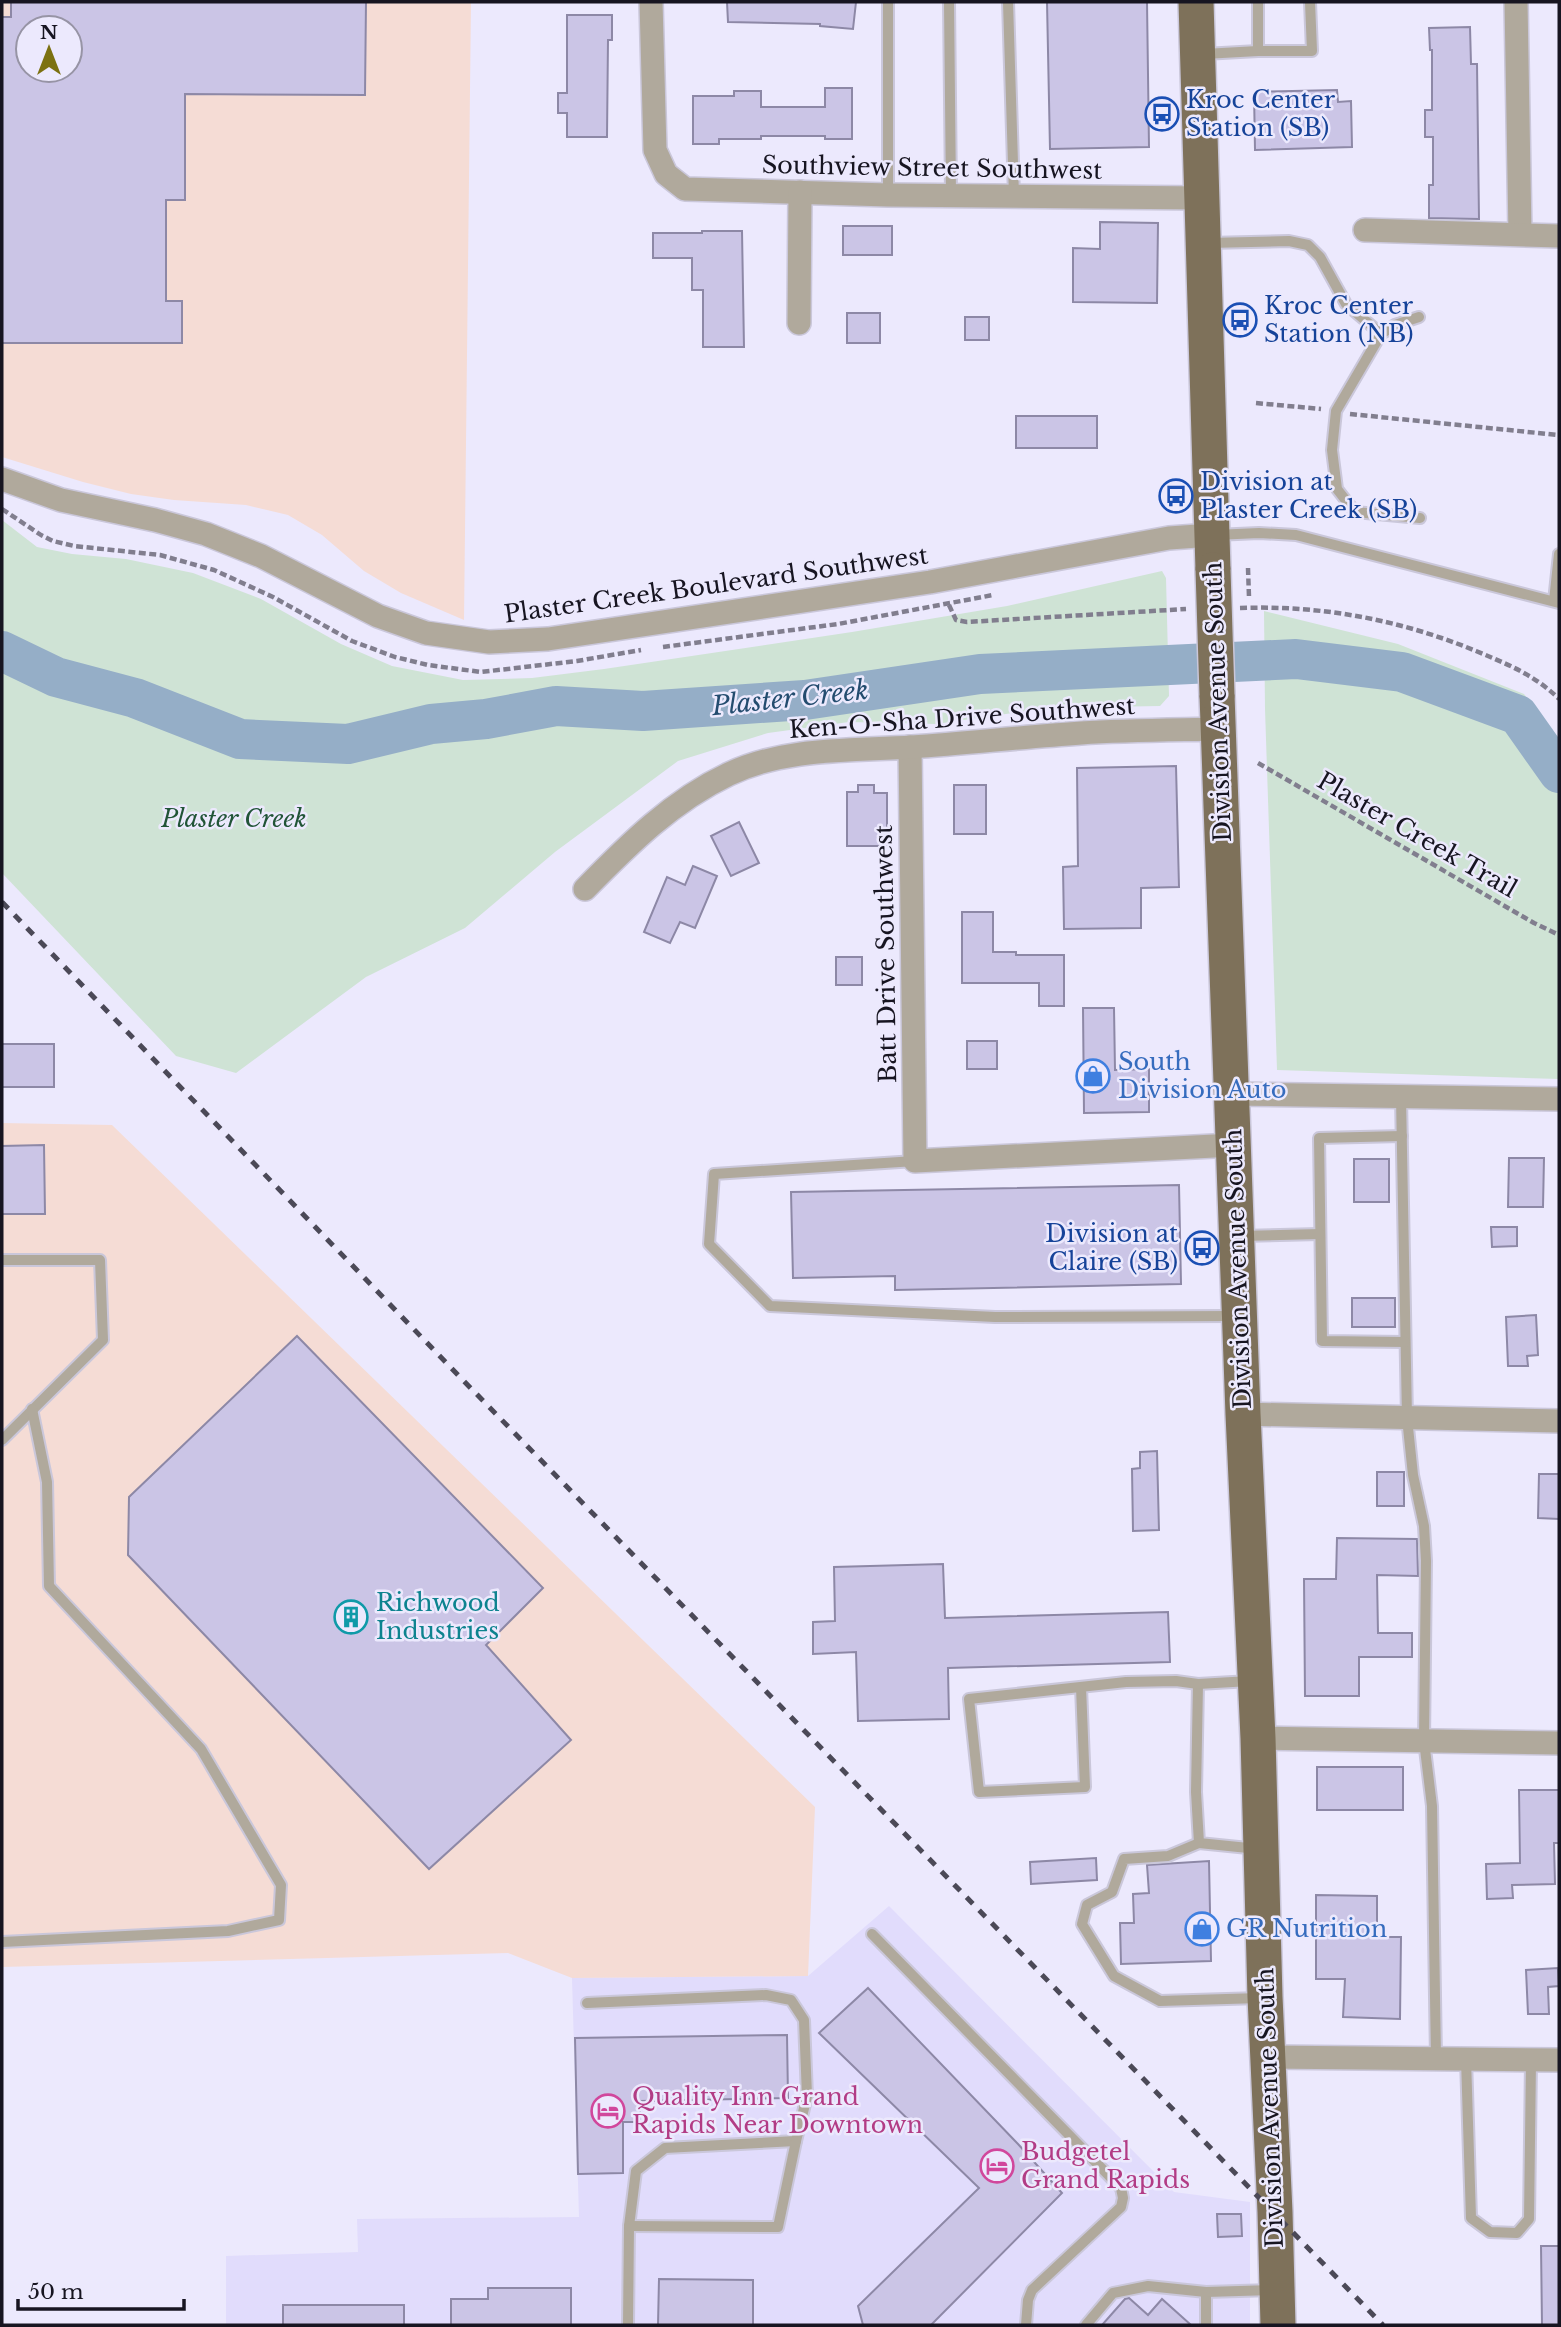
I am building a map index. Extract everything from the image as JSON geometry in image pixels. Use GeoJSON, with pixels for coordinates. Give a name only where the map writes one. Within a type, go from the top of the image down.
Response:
{"type":"FeatureCollection","features":[{"type":"Feature","properties":{"kind":"main road","name":"Division Avenue South"},"geometry":{"type":"LineString","coordinates":[[1196,2],[1217,695],[1243,1414],[1256,1680],[1278,2325]]}},
{"type":"Feature","properties":{"kind":"street","name":"Southview Street Southwest"},"geometry":{"type":"LineString","coordinates":[[650,2],[655,150],[666,174],[685,189],[888,195],[1203,198]]}},
{"type":"Feature","properties":{"kind":"street"},"geometry":{"type":"LineString","coordinates":[[1516,2],[1520,234]]}},
{"type":"Feature","properties":{"kind":"street"},"geometry":{"type":"LineString","coordinates":[[799,323],[800,192]]}},
{"type":"Feature","properties":{"kind":"street"},"geometry":{"type":"LineString","coordinates":[[1365,230],[1559,236]]}},
{"type":"Feature","properties":{"kind":"street","name":"Plaster Creek Boulevard Southwest"},"geometry":{"type":"LineString","coordinates":[[2,479],[61,500],[165,522],[206,534],[261,556],[378,616],[426,633],[489,642],[548,639],[930,582],[1169,538],[1212,535]]}},
{"type":"Feature","properties":{"kind":"street","name":"Ken-O-Sha Drive Southwest"},"geometry":{"type":"LineString","coordinates":[[585,889],[668,810],[730,773],[766,760],[819,751],[910,747],[1084,733],[1219,729]]}},
{"type":"Feature","properties":{"kind":"street","name":"Batt Drive Southwest"},"geometry":{"type":"LineString","coordinates":[[910,747],[915,1161]]}},
{"type":"Feature","properties":{"kind":"street"},"geometry":{"type":"LineString","coordinates":[[1232,1094],[1559,1099]]}},
{"type":"Feature","properties":{"kind":"street"},"geometry":{"type":"LineString","coordinates":[[915,1161],[1234,1145]]}},
{"type":"Feature","properties":{"kind":"street"},"geometry":{"type":"LineString","coordinates":[[1243,1414],[1559,1421]]}},
{"type":"Feature","properties":{"kind":"street"},"geometry":{"type":"LineString","coordinates":[[1258,1738],[1559,1743]]}},
{"type":"Feature","properties":{"kind":"street"},"geometry":{"type":"LineString","coordinates":[[1269,2057],[1559,2060]]}},
{"type":"Feature","properties":{"kind":"lane"},"geometry":{"type":"LineString","coordinates":[[888,2],[888,195]]}},
{"type":"Feature","properties":{"kind":"lane"},"geometry":{"type":"LineString","coordinates":[[949,2],[951,195]]}},
{"type":"Feature","properties":{"kind":"lane"},"geometry":{"type":"LineString","coordinates":[[1008,2],[1014,196]]}},
{"type":"Feature","properties":{"kind":"lane"},"geometry":{"type":"LineString","coordinates":[[1258,2],[1258,51]]}},
{"type":"Feature","properties":{"kind":"lane"},"geometry":{"type":"LineString","coordinates":[[1198,54],[1311,51],[1310,2]]}},
{"type":"Feature","properties":{"kind":"lane"},"geometry":{"type":"LineString","coordinates":[[1204,243],[1289,240],[1308,245],[1320,257],[1346,304],[1381,334]]}},
{"type":"Feature","properties":{"kind":"lane"},"geometry":{"type":"LineString","coordinates":[[1419,317],[1406,320],[1381,334],[1336,411],[1332,450],[1337,489],[1355,512],[1420,518]]}},
{"type":"Feature","properties":{"kind":"lane"},"geometry":{"type":"LineString","coordinates":[[1212,535],[1259,533],[1296,536],[1557,602],[1559,554]]}},
{"type":"Feature","properties":{"kind":"lane"},"geometry":{"type":"LineString","coordinates":[[1401,1097],[1407,1418],[1413,1475],[1424,1525],[1424,1741],[1432,1806],[1436,2059]]}},
{"type":"Feature","properties":{"kind":"lane"},"geometry":{"type":"LineString","coordinates":[[1402,1136],[1319,1138],[1320,1234],[1322,1341],[1405,1342]]}},
{"type":"Feature","properties":{"kind":"lane"},"geometry":{"type":"LineString","coordinates":[[915,1161],[714,1174],[709,1244],[770,1306],[995,1317],[1240,1316]]}},
{"type":"Feature","properties":{"kind":"lane"},"geometry":{"type":"LineString","coordinates":[[1238,1236],[1320,1234]]}},
{"type":"Feature","properties":{"kind":"lane"},"geometry":{"type":"LineString","coordinates":[[2,1260],[100,1260],[103,1340],[2,1440]]}},
{"type":"Feature","properties":{"kind":"lane"},"geometry":{"type":"LineString","coordinates":[[2,1942],[228,1931],[253,1926],[279,1920],[281,1885],[201,1749],[49,1586],[47,1482],[32,1409]]}},
{"type":"Feature","properties":{"kind":"lane"},"geometry":{"type":"LineString","coordinates":[[1081,1687],[1086,1787],[979,1792],[969,1699],[1126,1682],[1198,1684],[1256,1680]]}},
{"type":"Feature","properties":{"kind":"lane"},"geometry":{"type":"LineString","coordinates":[[1198,1684],[1196,1791],[1199,1843]]}},
{"type":"Feature","properties":{"kind":"lane"},"geometry":{"type":"LineString","coordinates":[[1261,1849],[1199,1843],[1168,1856],[1124,1859],[1112,1892],[1087,1905],[1082,1924],[1114,1976],[1160,2001],[1265,1997]]}},
{"type":"Feature","properties":{"kind":"lane"},"geometry":{"type":"LineString","coordinates":[[872,1934],[1121,2188],[1121,2207],[1032,2290],[1028,2300],[1026,2325]]}},
{"type":"Feature","properties":{"kind":"lane"},"geometry":{"type":"LineString","coordinates":[[587,2003],[766,1995],[791,2000],[804,2020],[807,2096],[778,2227],[629,2226]]}},
{"type":"Feature","properties":{"kind":"lane"},"geometry":{"type":"LineString","coordinates":[[1466,2059],[1471,2218],[1490,2232],[1517,2233],[1529,2219],[1531,2060]]}},
{"type":"Feature","properties":{"kind":"lane"},"geometry":{"type":"LineString","coordinates":[[628,2325],[629,2226],[636,2171],[664,2148],[751,2146],[796,2141]]}},
{"type":"Feature","properties":{"kind":"lane"},"geometry":{"type":"LineString","coordinates":[[1086,2325],[1113,2293],[1148,2286],[1206,2292],[1277,2290]]}},
{"type":"Feature","properties":{"kind":"lane"},"geometry":{"type":"LineString","coordinates":[[1206,2292],[1206,2325]]}},
{"type":"Feature","properties":{"kind":"path"},"geometry":{"type":"LineString","coordinates":[[1256,403],[1325,409]]}},
{"type":"Feature","properties":{"kind":"path"},"geometry":{"type":"LineString","coordinates":[[1348,414],[1558,435]]}},
{"type":"Feature","properties":{"kind":"path"},"geometry":{"type":"LineString","coordinates":[[1248,568],[1249,597]]}},
{"type":"Feature","properties":{"kind":"path"},"geometry":{"type":"LineString","coordinates":[[949,605],[956,620],[967,622],[1197,609]]}},
{"type":"Feature","properties":{"kind":"path"},"geometry":{"type":"LineString","coordinates":[[1238,608],[1314,609],[1429,633],[1520,669],[1542,683],[1559,699]]}},
{"type":"Feature","properties":{"kind":"path","name":"Plaster Creek Trail"},"geometry":{"type":"LineString","coordinates":[[1258,763],[1559,935]]}},
{"type":"Feature","properties":{"kind":"shaded area"},"geometry":{"type":"Polygon","coordinates":[[[2,2],[471,2],[464,620],[401,593],[364,571],[322,535],[288,515],[246,505],[131,494],[2,457],[2,2]]]}},
{"type":"Feature","properties":{"kind":"shaded area"},"geometry":{"type":"Polygon","coordinates":[[[2,1123],[112,1125],[815,1807],[808,1976],[572,1978],[508,1953],[2,1967],[2,1123]]]}},
{"type":"Feature","properties":{"kind":"shaded area"},"geometry":{"type":"Polygon","coordinates":[[[889,1906],[1174,2192],[1250,2202],[1250,2325],[226,2325],[226,2256],[358,2252],[357,2219],[579,2217],[572,1978],[808,1976],[889,1906]]]}},
{"type":"Feature","properties":{"kind":"green space","name":"Plaster Creek"},"geometry":{"type":"Polygon","coordinates":[[[2,520],[37,547],[72,554],[126,559],[193,573],[261,599],[341,644],[392,666],[463,680],[532,678],[852,632],[1007,606],[1162,571],[1166,578],[1169,696],[1160,706],[1048,708],[936,724],[849,722],[768,733],[678,761],[555,852],[465,928],[366,977],[236,1073],[176,1056],[2,873],[2,520]]]}},
{"type":"Feature","properties":{"kind":"green space"},"geometry":{"type":"Polygon","coordinates":[[[1264,611],[1398,644],[1524,694],[1559,741],[1559,1079],[1277,1070],[1264,611]]]}},
{"type":"Feature","properties":{"kind":"building"},"geometry":{"type":"Polygon","coordinates":[[[11,2],[366,2],[365,95],[185,94],[185,200],[166,200],[166,301],[182,301],[182,343],[2,343],[2,17],[11,17],[11,2]]]}},
{"type":"Feature","properties":{"kind":"building"},"geometry":{"type":"Polygon","coordinates":[[[727,2],[856,2],[853,29],[820,24],[728,22],[727,2]]]}},
{"type":"Feature","properties":{"kind":"building"},"geometry":{"type":"Polygon","coordinates":[[[1047,2],[1147,2],[1149,147],[1050,149],[1047,2]]]}},
{"type":"Feature","properties":{"kind":"building"},"geometry":{"type":"Polygon","coordinates":[[[567,15],[612,15],[612,40],[608,40],[607,137],[567,137],[567,113],[558,113],[558,93],[567,93],[567,15]]]}},
{"type":"Feature","properties":{"kind":"building"},"geometry":{"type":"Polygon","coordinates":[[[1470,27],[1471,64],[1477,64],[1479,219],[1429,218],[1429,185],[1433,185],[1433,137],[1425,137],[1425,110],[1432,110],[1432,50],[1429,28],[1470,27]]]}},
{"type":"Feature","properties":{"kind":"building"},"geometry":{"type":"Polygon","coordinates":[[[825,88],[852,88],[852,139],[825,139],[825,136],[761,136],[761,139],[719,139],[719,144],[693,144],[693,96],[734,96],[734,91],[761,91],[761,107],[825,107],[825,88]]]}},
{"type":"Feature","properties":{"kind":"building"},"geometry":{"type":"Polygon","coordinates":[[[1337,90],[1338,102],[1351,101],[1352,147],[1255,150],[1254,92],[1337,90]]]}},
{"type":"Feature","properties":{"kind":"building"},"geometry":{"type":"Polygon","coordinates":[[[1100,222],[1158,223],[1157,303],[1073,302],[1073,248],[1100,249],[1100,222]]]}},
{"type":"Feature","properties":{"kind":"building"},"geometry":{"type":"Polygon","coordinates":[[[843,226],[892,226],[892,255],[843,255],[843,226]]]}},
{"type":"Feature","properties":{"kind":"building"},"geometry":{"type":"Polygon","coordinates":[[[742,231],[744,347],[703,347],[703,290],[692,290],[692,258],[653,258],[653,233],[742,231]]]}},
{"type":"Feature","properties":{"kind":"building"},"geometry":{"type":"Polygon","coordinates":[[[847,313],[880,313],[880,343],[847,343],[847,313]]]}},
{"type":"Feature","properties":{"kind":"building"},"geometry":{"type":"Polygon","coordinates":[[[965,317],[989,317],[989,340],[965,340],[965,317]]]}},
{"type":"Feature","properties":{"kind":"building"},"geometry":{"type":"Polygon","coordinates":[[[1016,416],[1097,416],[1097,448],[1016,448],[1016,416]]]}},
{"type":"Feature","properties":{"kind":"building"},"geometry":{"type":"Polygon","coordinates":[[[1176,766],[1179,887],[1141,888],[1141,928],[1064,929],[1063,867],[1078,866],[1077,768],[1176,766]]]}},
{"type":"Feature","properties":{"kind":"building"},"geometry":{"type":"Polygon","coordinates":[[[858,785],[874,785],[874,793],[887,793],[887,846],[847,846],[847,792],[858,792],[858,785]]]}},
{"type":"Feature","properties":{"kind":"building"},"geometry":{"type":"Polygon","coordinates":[[[954,785],[986,785],[986,834],[954,834],[954,785]]]}},
{"type":"Feature","properties":{"kind":"building"},"geometry":{"type":"Polygon","coordinates":[[[739,822],[759,863],[731,876],[711,836],[739,822]]]}},
{"type":"Feature","properties":{"kind":"building"},"geometry":{"type":"Polygon","coordinates":[[[693,866],[717,876],[695,928],[680,922],[670,943],[644,932],[667,877],[685,885],[693,866]]]}},
{"type":"Feature","properties":{"kind":"building"},"geometry":{"type":"Polygon","coordinates":[[[962,912],[993,912],[993,952],[1064,955],[1064,1006],[1039,1006],[1039,983],[962,983],[962,912]]]}},
{"type":"Feature","properties":{"kind":"building"},"geometry":{"type":"Polygon","coordinates":[[[836,957],[862,957],[862,985],[836,985],[836,957]]]}},
{"type":"Feature","properties":{"kind":"building"},"geometry":{"type":"Polygon","coordinates":[[[1083,1008],[1114,1008],[1115,1070],[1149,1069],[1149,1112],[1084,1113],[1083,1008]]]}},
{"type":"Feature","properties":{"kind":"building"},"geometry":{"type":"Polygon","coordinates":[[[967,1041],[997,1041],[997,1069],[967,1069],[967,1041]]]}},
{"type":"Feature","properties":{"kind":"building"},"geometry":{"type":"Polygon","coordinates":[[[2,1044],[54,1044],[54,1087],[2,1087],[2,1044]]]}},
{"type":"Feature","properties":{"kind":"building"},"geometry":{"type":"Polygon","coordinates":[[[44,1145],[45,1214],[2,1214],[2,1146],[44,1145]]]}},
{"type":"Feature","properties":{"kind":"building"},"geometry":{"type":"Polygon","coordinates":[[[1509,1158],[1544,1158],[1543,1207],[1508,1207],[1509,1158]]]}},
{"type":"Feature","properties":{"kind":"building"},"geometry":{"type":"Polygon","coordinates":[[[1354,1159],[1389,1159],[1389,1202],[1354,1202],[1354,1159]]]}},
{"type":"Feature","properties":{"kind":"building"},"geometry":{"type":"Polygon","coordinates":[[[1179,1185],[1181,1284],[895,1290],[895,1276],[793,1278],[791,1192],[1179,1185]]]}},
{"type":"Feature","properties":{"kind":"building"},"geometry":{"type":"Polygon","coordinates":[[[1491,1227],[1517,1227],[1517,1246],[1492,1247],[1491,1227]]]}},
{"type":"Feature","properties":{"kind":"building"},"geometry":{"type":"Polygon","coordinates":[[[1352,1298],[1395,1298],[1395,1327],[1352,1327],[1352,1298]]]}},
{"type":"Feature","properties":{"kind":"building"},"geometry":{"type":"Polygon","coordinates":[[[1536,1315],[1538,1355],[1527,1356],[1528,1366],[1508,1366],[1506,1317],[1536,1315]]]}},
{"type":"Feature","properties":{"kind":"building","name":"Richwood Industries"},"geometry":{"type":"Polygon","coordinates":[[[297,1336],[543,1588],[486,1645],[571,1740],[429,1869],[128,1555],[129,1497],[297,1336]]]}},
{"type":"Feature","properties":{"kind":"building"},"geometry":{"type":"Polygon","coordinates":[[[1157,1451],[1159,1530],[1133,1531],[1132,1469],[1140,1468],[1140,1452],[1157,1451]]]}},
{"type":"Feature","properties":{"kind":"building"},"geometry":{"type":"Polygon","coordinates":[[[1377,1472],[1404,1472],[1404,1506],[1377,1506],[1377,1472]]]}},
{"type":"Feature","properties":{"kind":"building"},"geometry":{"type":"Polygon","coordinates":[[[1539,1474],[1559,1474],[1559,1519],[1538,1518],[1539,1474]]]}},
{"type":"Feature","properties":{"kind":"building"},"geometry":{"type":"Polygon","coordinates":[[[1337,1538],[1417,1539],[1418,1576],[1377,1575],[1378,1633],[1412,1633],[1412,1657],[1359,1657],[1359,1696],[1305,1696],[1304,1579],[1336,1579],[1337,1538]]]}},
{"type":"Feature","properties":{"kind":"building"},"geometry":{"type":"Polygon","coordinates":[[[943,1564],[945,1618],[1168,1612],[1170,1662],[948,1668],[949,1719],[858,1721],[856,1652],[813,1654],[813,1622],[835,1621],[834,1567],[943,1564]]]}},
{"type":"Feature","properties":{"kind":"building"},"geometry":{"type":"Polygon","coordinates":[[[1317,1767],[1403,1767],[1403,1810],[1317,1810],[1317,1767]]]}},
{"type":"Feature","properties":{"kind":"building"},"geometry":{"type":"Polygon","coordinates":[[[1519,1790],[1559,1790],[1559,1843],[1554,1843],[1555,1884],[1512,1885],[1513,1898],[1487,1899],[1486,1864],[1520,1863],[1519,1790]]]}},
{"type":"Feature","properties":{"kind":"building"},"geometry":{"type":"Polygon","coordinates":[[[1096,1858],[1097,1880],[1031,1884],[1030,1862],[1096,1858]]]}},
{"type":"Feature","properties":{"kind":"building"},"geometry":{"type":"Polygon","coordinates":[[[1209,1861],[1211,1961],[1121,1964],[1120,1923],[1134,1923],[1133,1894],[1149,1893],[1147,1865],[1209,1861]]]}},
{"type":"Feature","properties":{"kind":"building"},"geometry":{"type":"Polygon","coordinates":[[[1316,1895],[1377,1896],[1377,1937],[1401,1937],[1400,2019],[1343,2017],[1345,1979],[1316,1979],[1316,1895]]]}},
{"type":"Feature","properties":{"kind":"building"},"geometry":{"type":"Polygon","coordinates":[[[1558,1968],[1559,1986],[1548,1987],[1549,2014],[1528,2014],[1526,1970],[1558,1968]]]}},
{"type":"Feature","properties":{"kind":"building","name":"Budgetel Grand Rapids"},"geometry":{"type":"Polygon","coordinates":[[[868,1988],[1062,2193],[931,2325],[863,2325],[858,2306],[979,2188],[819,2033],[868,1988]]]}},
{"type":"Feature","properties":{"kind":"building","name":"Quality Inn Grand Rapids Near Downtown"},"geometry":{"type":"Polygon","coordinates":[[[787,2035],[788,2098],[640,2101],[640,2122],[623,2122],[623,2173],[578,2174],[575,2038],[787,2035]]]}},
{"type":"Feature","properties":{"kind":"building"},"geometry":{"type":"Polygon","coordinates":[[[1217,2214],[1241,2214],[1242,2236],[1218,2237],[1217,2214]]]}},
{"type":"Feature","properties":{"kind":"building"},"geometry":{"type":"Polygon","coordinates":[[[1541,2246],[1559,2246],[1559,2325],[1542,2325],[1541,2246]]]}},
{"type":"Feature","properties":{"kind":"building"},"geometry":{"type":"Polygon","coordinates":[[[659,2279],[753,2280],[753,2325],[658,2325],[659,2279]]]}},
{"type":"Feature","properties":{"kind":"building"},"geometry":{"type":"Polygon","coordinates":[[[488,2288],[571,2288],[571,2325],[451,2325],[451,2299],[488,2299],[488,2288]]]}},
{"type":"Feature","properties":{"kind":"building"},"geometry":{"type":"Polygon","coordinates":[[[1129,2298],[1148,2315],[1162,2299],[1191,2325],[1102,2325],[1125,2299],[1129,2298]]]}},
{"type":"Feature","properties":{"kind":"building"},"geometry":{"type":"Polygon","coordinates":[[[283,2305],[404,2305],[404,2325],[283,2325],[283,2305]]]}},
{"type":"Feature","properties":{"kind":"waterway","name":"Plaster Creek"},"geometry":{"type":"LineString","coordinates":[[2,651],[56,677],[135,698],[240,739],[348,744],[431,724],[486,719],[556,706],[643,711],[805,700],[980,674],[1296,659],[1402,672],[1518,715],[1559,773]]}},
{"type":"Feature","properties":{"kind":"railway"},"geometry":{"type":"LineString","coordinates":[[2,902],[458,1375],[1383,2325]]}},
{"type":"Feature","properties":{"kind":"place","name":"Kroc Center Station (SB)"},"geometry":{"type":"Point","coordinates":[1162,114]}},
{"type":"Feature","properties":{"kind":"place","name":"Kroc Center Station (NB)"},"geometry":{"type":"Point","coordinates":[1240,320]}},
{"type":"Feature","properties":{"kind":"place","name":"Division at Plaster Creek (SB)"},"geometry":{"type":"Point","coordinates":[1176,496]}},
{"type":"Feature","properties":{"kind":"place","name":"South Division Auto"},"geometry":{"type":"Point","coordinates":[1093,1076]}},
{"type":"Feature","properties":{"kind":"place","name":"Division at Claire (SB)"},"geometry":{"type":"Point","coordinates":[1202,1248]}},
{"type":"Feature","properties":{"kind":"place","name":"Richwood Industries"},"geometry":{"type":"Point","coordinates":[351,1617]}},
{"type":"Feature","properties":{"kind":"place","name":"GR Nutrition"},"geometry":{"type":"Point","coordinates":[1202,1929]}},
{"type":"Feature","properties":{"kind":"place","name":"Quality Inn Grand Rapids Near Downtown"},"geometry":{"type":"Point","coordinates":[608,2111]}},
{"type":"Feature","properties":{"kind":"place","name":"Budgetel Grand Rapids"},"geometry":{"type":"Point","coordinates":[997,2166]}}]}
